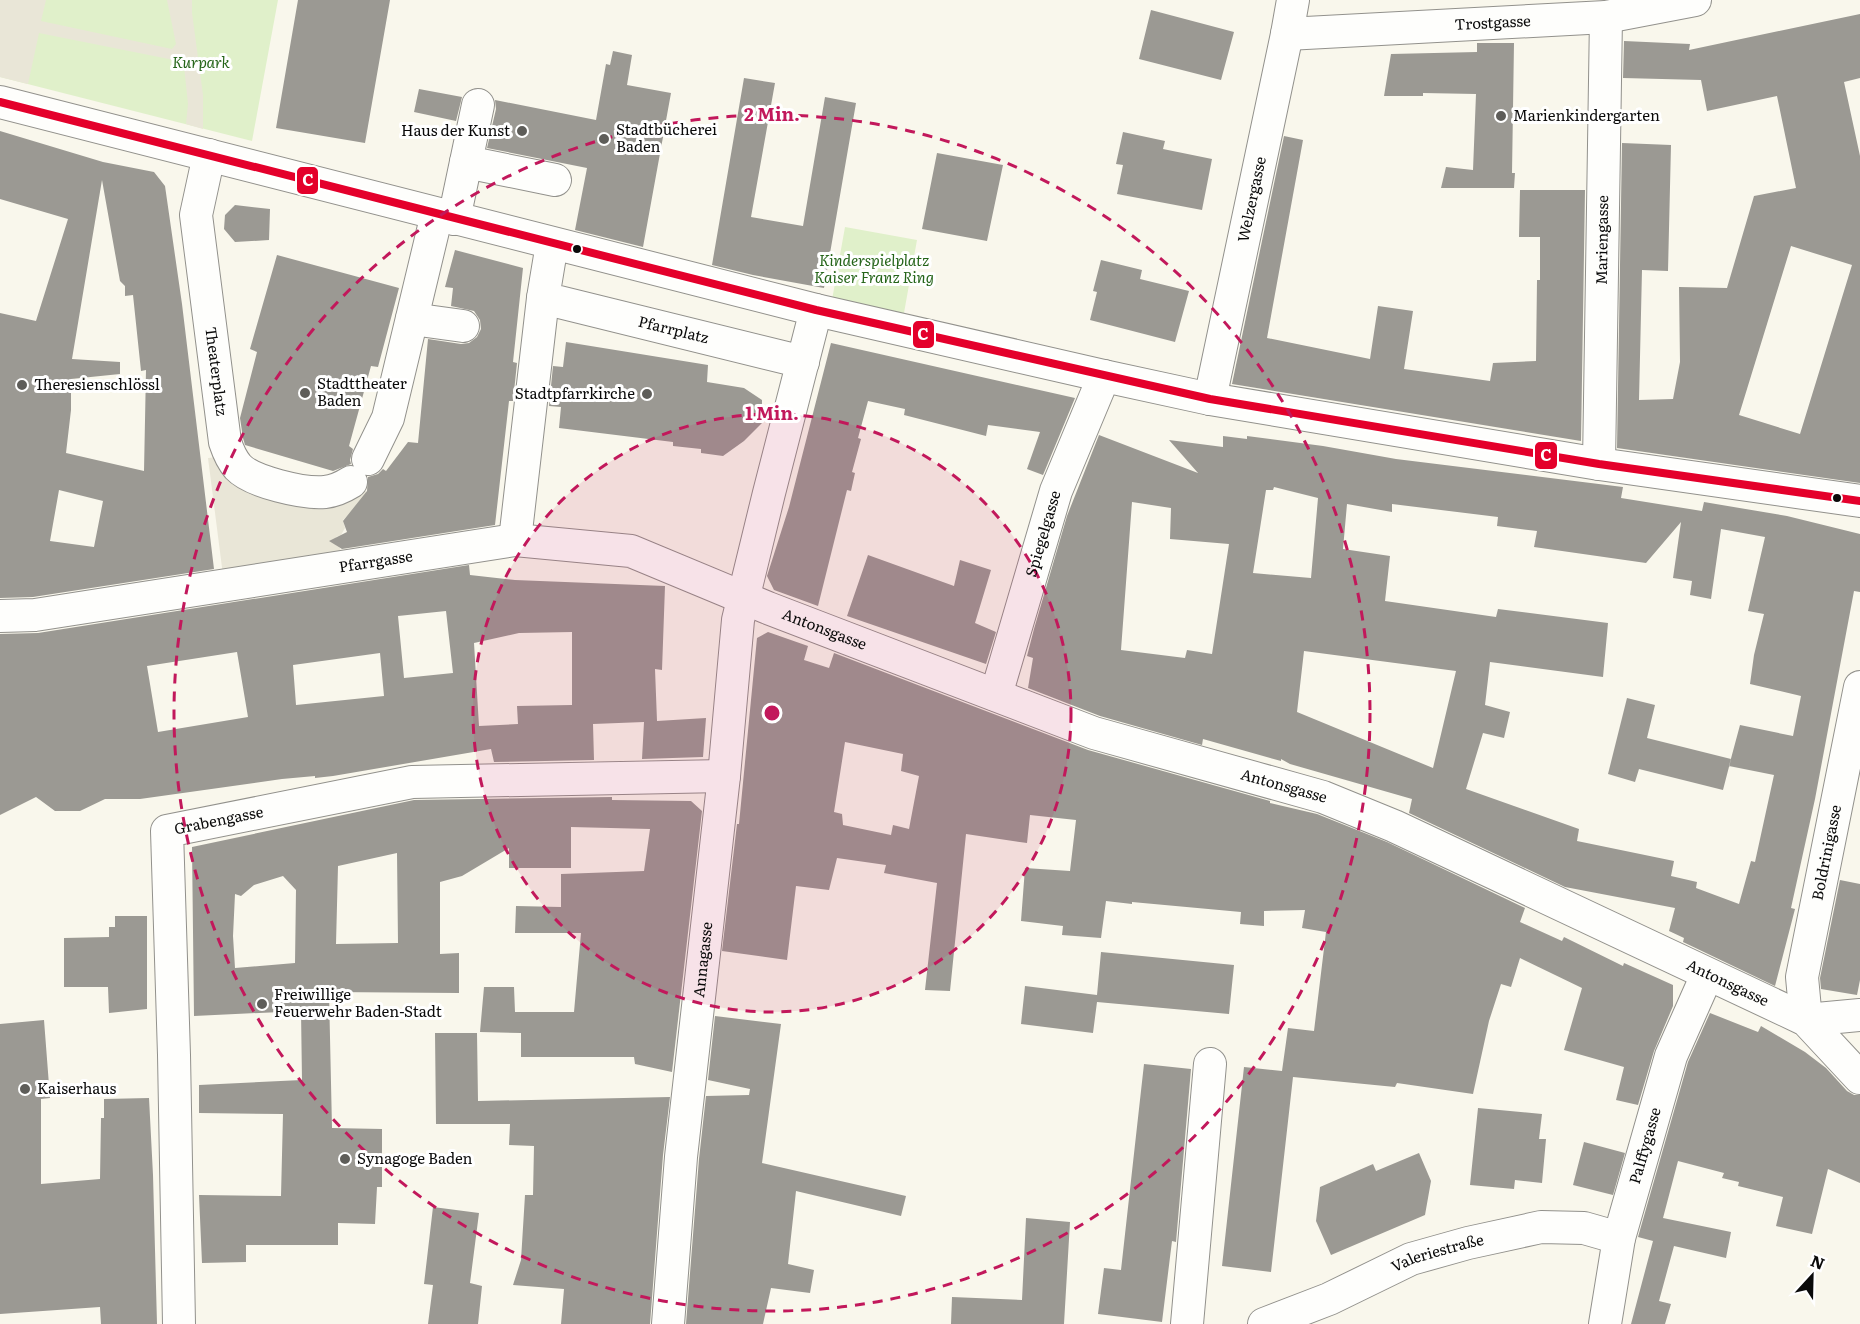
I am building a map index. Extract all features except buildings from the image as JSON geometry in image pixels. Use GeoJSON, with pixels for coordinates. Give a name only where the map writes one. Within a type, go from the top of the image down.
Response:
{"type":"FeatureCollection","features":[{"type":"Feature","properties":{"kind":"street","name":"Welzergasse"},"geometry":{"type":"LineString","coordinates":[[1210,399],[1293,0]]}},
{"type":"Feature","properties":{"kind":"street","name":"Trostgasse"},"geometry":{"type":"LineString","coordinates":[[1287,34],[1606,17],[1695,0]]}},
{"type":"Feature","properties":{"kind":"street","name":"Mariengasse"},"geometry":{"type":"LineString","coordinates":[[1599,464],[1606,17]]}},
{"type":"Feature","properties":{"kind":"street"},"geometry":{"type":"LineString","coordinates":[[0,102],[816,310],[1210,399],[1599,464],[1860,501]]}},
{"type":"Feature","properties":{"kind":"street","name":"Theaterplatz"},"geometry":{"type":"LineString","coordinates":[[209,155],[196,215],[225,442],[238,468],[251,476],[313,492],[325,492],[337,489],[359,470],[388,418],[412,319],[466,162],[478,105]]}},
{"type":"Feature","properties":{"kind":"street"},"geometry":{"type":"LineString","coordinates":[[466,162],[555,180]]}},
{"type":"Feature","properties":{"kind":"street"},"geometry":{"type":"LineString","coordinates":[[515,540],[543,298],[552,244]]}},
{"type":"Feature","properties":{"kind":"street","name":"Pfarrplatz"},"geometry":{"type":"LineString","coordinates":[[543,298],[803,362]]}},
{"type":"Feature","properties":{"kind":"street"},"geometry":{"type":"LineString","coordinates":[[744,598],[816,310]]}},
{"type":"Feature","properties":{"kind":"street"},"geometry":{"type":"LineString","coordinates":[[412,319],[463,326]]}},
{"type":"Feature","properties":{"kind":"street","name":"Spiegelgasse"},"geometry":{"type":"LineString","coordinates":[[996,694],[1056,491],[1104,376]]}},
{"type":"Feature","properties":{"kind":"street","name":"Pfarrgasse"},"geometry":{"type":"LineString","coordinates":[[0,616],[35,615],[515,540],[631,551],[744,598]]}},
{"type":"Feature","properties":{"kind":"street","name":"Antonsgasse"},"geometry":{"type":"LineString","coordinates":[[744,598],[1094,733],[1323,797],[1384,822],[1806,1020]]}},
{"type":"Feature","properties":{"kind":"street","name":"Annagasse"},"geometry":{"type":"LineString","coordinates":[[668,1324],[681,1158],[724,776],[738,620],[744,598]]}},
{"type":"Feature","properties":{"kind":"street","name":"Boldrinigasse"},"geometry":{"type":"LineString","coordinates":[[1806,1020],[1802,977],[1860,687]]}},
{"type":"Feature","properties":{"kind":"street","name":"Grabengasse"},"geometry":{"type":"LineString","coordinates":[[179,1324],[174,1055],[154,845],[167,831],[412,782],[724,776]]}},
{"type":"Feature","properties":{"kind":"street","name":"Palffygasse"},"geometry":{"type":"LineString","coordinates":[[1605,1324],[1619,1238],[1671,1056],[1707,975]]}},
{"type":"Feature","properties":{"kind":"street"},"geometry":{"type":"LineString","coordinates":[[1806,1020],[1860,1015]]}},
{"type":"Feature","properties":{"kind":"street"},"geometry":{"type":"LineString","coordinates":[[1806,1020],[1860,1078]]}},
{"type":"Feature","properties":{"kind":"street"},"geometry":{"type":"LineString","coordinates":[[1187,1324],[1210,1064]]}},
{"type":"Feature","properties":{"kind":"street","name":"Valeriestraße"},"geometry":{"type":"LineString","coordinates":[[1264,1324],[1329,1299],[1410,1259],[1468,1243],[1541,1227],[1584,1228],[1619,1238]]}},
{"type":"Feature","properties":{"kind":"green space","name":"Kurpark"},"geometry":{"type":"Polygon","coordinates":[[[0,0],[278,0],[252,141],[0,77],[0,0]]]}},
{"type":"Feature","properties":{"kind":"green space","name":"Kinderspielplatz Kaiser Franz Ring"},"geometry":{"type":"Polygon","coordinates":[[[845,227],[917,240],[904,313],[832,300],[845,227]]]}},
{"type":"Feature","properties":{"kind":"shaded area"},"geometry":{"type":"Polygon","coordinates":[[[0,0],[46,0],[41,21],[172,49],[176,44],[167,0],[192,0],[203,95],[203,129],[186,124],[188,104],[184,66],[174,60],[39,33],[28,84],[0,77],[0,0]]]}},
{"type":"Feature","properties":{"kind":"shaded area"},"geometry":{"type":"Polygon","coordinates":[[[230,456],[238,468],[351,482],[370,494],[343,520],[345,528],[341,535],[336,537],[336,545],[340,548],[342,572],[225,591],[208,458],[230,456]]]}},
{"type":"Feature","properties":{"kind":"transit line","name":"C"},"geometry":{"type":"LineString","coordinates":[[0,102],[816,310],[1210,399],[1599,464],[1860,501]]}},
{"type":"Feature","properties":{"kind":"place","name":"Marienkindergarten"},"geometry":{"type":"Point","coordinates":[1501,116]}},
{"type":"Feature","properties":{"kind":"place","name":"Haus der Kunst"},"geometry":{"type":"Point","coordinates":[522,131]}},
{"type":"Feature","properties":{"kind":"place","name":"Stadtbücherei Baden"},"geometry":{"type":"Point","coordinates":[604,139]}},
{"type":"Feature","properties":{"kind":"place","name":"Theresienschlössl"},"geometry":{"type":"Point","coordinates":[22,385]}},
{"type":"Feature","properties":{"kind":"place","name":"Stadttheater Baden"},"geometry":{"type":"Point","coordinates":[305,393]}},
{"type":"Feature","properties":{"kind":"place","name":"Stadtpfarrkirche"},"geometry":{"type":"Point","coordinates":[647,394]}},
{"type":"Feature","properties":{"kind":"place","name":"Freiwillige Feuerwehr Baden-Stadt"},"geometry":{"type":"Point","coordinates":[262,1004]}},
{"type":"Feature","properties":{"kind":"place","name":"Kaiserhaus"},"geometry":{"type":"Point","coordinates":[25,1089]}},
{"type":"Feature","properties":{"kind":"place","name":"Synagoge Baden"},"geometry":{"type":"Point","coordinates":[345,1159]}}]}
